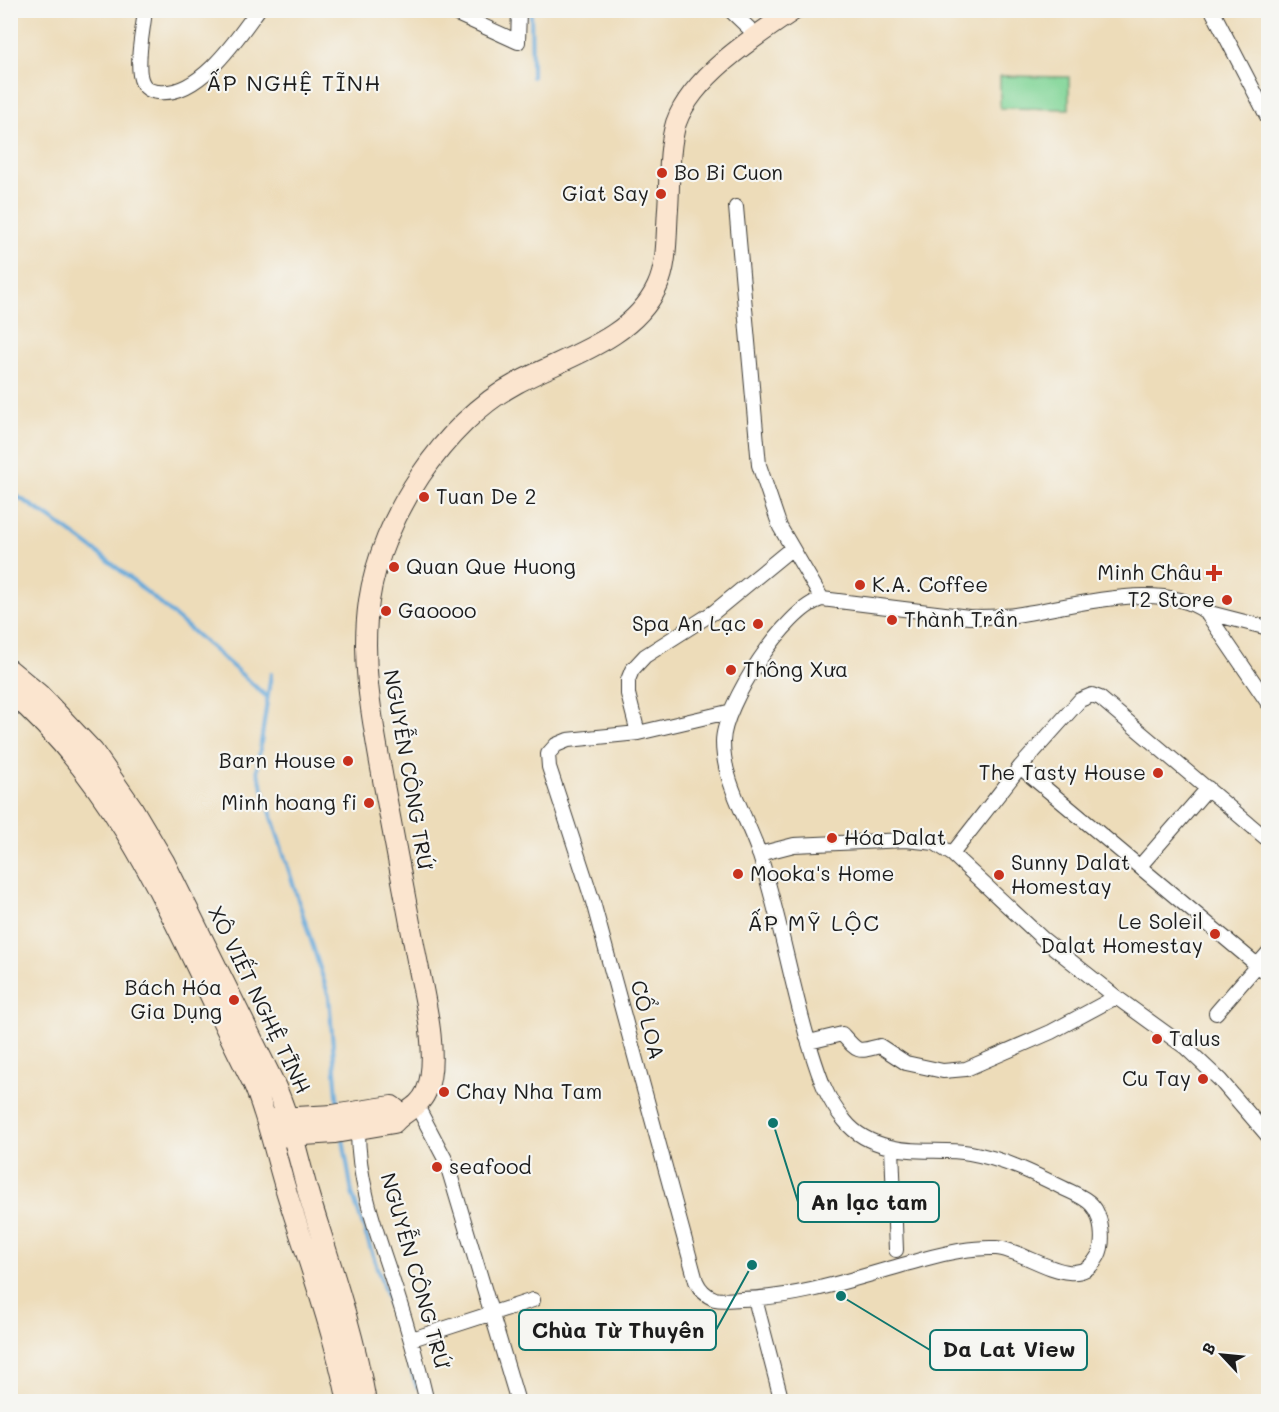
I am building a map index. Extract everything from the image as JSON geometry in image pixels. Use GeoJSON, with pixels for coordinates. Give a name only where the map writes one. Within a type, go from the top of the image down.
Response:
{"type":"FeatureCollection","features":[{"type":"Feature","properties":{"kind":"main road","name":"NGUYỄN CÔNG TRỨ"},"geometry":{"type":"LineString","coordinates":[[409,1110],[429,1082],[429,1042],[365,667],[369,601],[377,565],[400,510],[414,487],[452,435],[487,401],[517,383],[595,345],[630,322],[646,305],[658,287],[664,265],[671,150],[675,126],[683,108],[701,84],[756,35],[794,10]]}},
{"type":"Feature","properties":{"kind":"main road","name":"XÔ VIẾT NGHỆ TĨNH"},"geometry":{"type":"LineString","coordinates":[[10,670],[40,695],[93,750],[132,807],[169,870],[291,1126],[310,1196],[347,1313],[366,1401]]}},
{"type":"Feature","properties":{"kind":"main road","name":"XÔ VIẾT NGHỆ TĨNH"},"geometry":{"type":"LineString","coordinates":[[10,692],[75,758],[114,815],[147,869],[254,1085],[270,1128],[289,1200],[330,1322],[348,1401]]}},
{"type":"Feature","properties":{"kind":"main road"},"geometry":{"type":"LineString","coordinates":[[270,1128],[357,1122],[394,1123],[409,1110]]}},
{"type":"Feature","properties":{"kind":"street"},"geometry":{"type":"LineString","coordinates":[[145,10],[140,75],[144,87],[151,92],[162,93],[204,76],[258,10]]}},
{"type":"Feature","properties":{"kind":"street"},"geometry":{"type":"LineString","coordinates":[[448,10],[518,42],[519,10]]}},
{"type":"Feature","properties":{"kind":"street"},"geometry":{"type":"LineString","coordinates":[[730,10],[756,35]]}},
{"type":"Feature","properties":{"kind":"street"},"geometry":{"type":"LineString","coordinates":[[1212,10],[1269,118]]}},
{"type":"Feature","properties":{"kind":"street"},"geometry":{"type":"LineString","coordinates":[[736,207],[753,376],[758,458],[769,500],[792,548],[822,599]]}},
{"type":"Feature","properties":{"kind":"street"},"geometry":{"type":"LineString","coordinates":[[638,733],[628,694],[628,680],[632,670],[645,656],[714,612],[792,548]]}},
{"type":"Feature","properties":{"kind":"street"},"geometry":{"type":"LineString","coordinates":[[728,712],[789,621],[810,602],[822,599],[969,617],[993,617],[1143,597],[1180,601],[1206,612],[1269,628]]}},
{"type":"Feature","properties":{"kind":"street"},"geometry":{"type":"LineString","coordinates":[[1206,612],[1269,703]]}},
{"type":"Feature","properties":{"kind":"street"},"geometry":{"type":"LineString","coordinates":[[952,854],[1020,767],[1080,700],[1092,695],[1101,698],[1269,840]]}},
{"type":"Feature","properties":{"kind":"street","name":"CỔ LOA"},"geometry":{"type":"LineString","coordinates":[[728,712],[723,740],[726,768],[759,854],[826,1097],[857,1133],[892,1148],[973,1153],[1037,1174],[1093,1205],[1099,1217],[1100,1254],[1090,1266],[1076,1273],[1059,1272],[1020,1253],[995,1248],[928,1257],[813,1290],[755,1299],[716,1299],[705,1294],[696,1281],[594,902],[549,766],[548,754],[556,745],[568,740],[638,733],[728,712]]}},
{"type":"Feature","properties":{"kind":"street"},"geometry":{"type":"LineString","coordinates":[[1020,767],[1264,969]]}},
{"type":"Feature","properties":{"kind":"street"},"geometry":{"type":"LineString","coordinates":[[1140,866],[1208,788]]}},
{"type":"Feature","properties":{"kind":"street"},"geometry":{"type":"LineString","coordinates":[[759,854],[794,845],[906,840],[935,843],[952,854],[1043,939],[1116,997],[1185,1047],[1220,1080],[1269,1136]]}},
{"type":"Feature","properties":{"kind":"street"},"geometry":{"type":"LineString","coordinates":[[1216,1013],[1264,969],[1269,952]]}},
{"type":"Feature","properties":{"kind":"street"},"geometry":{"type":"LineString","coordinates":[[809,1042],[842,1034],[856,1050],[864,1052],[880,1046],[906,1063],[943,1071],[966,1069],[1052,1032],[1116,997]]}},
{"type":"Feature","properties":{"kind":"street"},"geometry":{"type":"LineString","coordinates":[[409,1110],[446,1161],[518,1401]]}},
{"type":"Feature","properties":{"kind":"street","name":"NGUYỄN CÔNG TRỨ"},"geometry":{"type":"LineString","coordinates":[[357,1122],[358,1162],[369,1209],[412,1339],[428,1401]]}},
{"type":"Feature","properties":{"kind":"street"},"geometry":{"type":"LineString","coordinates":[[892,1148],[896,1250]]}},
{"type":"Feature","properties":{"kind":"street"},"geometry":{"type":"LineString","coordinates":[[755,1299],[782,1401]]}},
{"type":"Feature","properties":{"kind":"street"},"geometry":{"type":"LineString","coordinates":[[412,1339],[533,1300]]}},
{"type":"Feature","properties":{"kind":"green space"},"geometry":{"type":"Polygon","coordinates":[[[1000,76],[1069,77],[1069,109],[1000,108],[1000,76]]]}},
{"type":"Feature","properties":{"kind":"waterway"},"geometry":{"type":"LineString","coordinates":[[531,10],[532,77]]}},
{"type":"Feature","properties":{"kind":"waterway"},"geometry":{"type":"LineString","coordinates":[[10,492],[45,514],[111,563],[267,697]]}},
{"type":"Feature","properties":{"kind":"waterway"},"geometry":{"type":"LineString","coordinates":[[271,674],[257,770],[329,997],[338,1108]]}},
{"type":"Feature","properties":{"kind":"waterway"},"geometry":{"type":"LineString","coordinates":[[343,1139],[352,1193],[417,1387]]}},
{"type":"Feature","properties":{"kind":"place","name":"Bo Bi Cuon"},"geometry":{"type":"Point","coordinates":[662,173]}},
{"type":"Feature","properties":{"kind":"place","name":"Giat Say"},"geometry":{"type":"Point","coordinates":[661,194]}},
{"type":"Feature","properties":{"kind":"place","name":"Tuan De 2"},"geometry":{"type":"Point","coordinates":[424,497]}},
{"type":"Feature","properties":{"kind":"place","name":"Quan Que Huong"},"geometry":{"type":"Point","coordinates":[394,567]}},
{"type":"Feature","properties":{"kind":"place","name":"Minh Châu"},"geometry":{"type":"Point","coordinates":[1214,573]}},
{"type":"Feature","properties":{"kind":"place","name":"K.A. Coffee"},"geometry":{"type":"Point","coordinates":[860,585]}},
{"type":"Feature","properties":{"kind":"place","name":"T2 Store"},"geometry":{"type":"Point","coordinates":[1227,600]}},
{"type":"Feature","properties":{"kind":"place","name":"Gaoooo"},"geometry":{"type":"Point","coordinates":[386,611]}},
{"type":"Feature","properties":{"kind":"place","name":"Thành Trần"},"geometry":{"type":"Point","coordinates":[892,620]}},
{"type":"Feature","properties":{"kind":"place","name":"Spa An Lạc"},"geometry":{"type":"Point","coordinates":[758,624]}},
{"type":"Feature","properties":{"kind":"place","name":"Thông Xưa"},"geometry":{"type":"Point","coordinates":[731,670]}},
{"type":"Feature","properties":{"kind":"place","name":"Barn House"},"geometry":{"type":"Point","coordinates":[348,761]}},
{"type":"Feature","properties":{"kind":"place","name":"The Tasty House"},"geometry":{"type":"Point","coordinates":[1158,773]}},
{"type":"Feature","properties":{"kind":"place","name":"Minh hoang fi"},"geometry":{"type":"Point","coordinates":[369,803]}},
{"type":"Feature","properties":{"kind":"place","name":"Hóa Dalat"},"geometry":{"type":"Point","coordinates":[832,838]}},
{"type":"Feature","properties":{"kind":"place","name":"Mooka's Home"},"geometry":{"type":"Point","coordinates":[738,874]}},
{"type":"Feature","properties":{"kind":"place","name":"Sunny Dalat Homestay"},"geometry":{"type":"Point","coordinates":[999,875]}},
{"type":"Feature","properties":{"kind":"place","name":"Le Soleil Dalat Homestay"},"geometry":{"type":"Point","coordinates":[1215,934]}},
{"type":"Feature","properties":{"kind":"place","name":"Bách Hóa Gia Dụng"},"geometry":{"type":"Point","coordinates":[234,1000]}},
{"type":"Feature","properties":{"kind":"place","name":"Talus"},"geometry":{"type":"Point","coordinates":[1157,1039]}},
{"type":"Feature","properties":{"kind":"place","name":"Cu Tay"},"geometry":{"type":"Point","coordinates":[1203,1079]}},
{"type":"Feature","properties":{"kind":"place","name":"Chay Nha Tam"},"geometry":{"type":"Point","coordinates":[444,1092]}},
{"type":"Feature","properties":{"kind":"place","name":"An lạc tam"},"geometry":{"type":"Point","coordinates":[773,1123]}},
{"type":"Feature","properties":{"kind":"place","name":"seafood"},"geometry":{"type":"Point","coordinates":[437,1167]}},
{"type":"Feature","properties":{"kind":"place","name":"Chùa Từ Thuyên"},"geometry":{"type":"Point","coordinates":[752,1265]}},
{"type":"Feature","properties":{"kind":"place","name":"Da Lat View"},"geometry":{"type":"Point","coordinates":[841,1296]}},
{"type":"Feature","properties":{"kind":"district","name":"ẤP NGHỆ TĨNH"},"geometry":{"type":"Point","coordinates":[294,83]}},
{"type":"Feature","properties":{"kind":"district","name":"ẤP MỸ LỘC"},"geometry":{"type":"Point","coordinates":[814,923]}}]}
